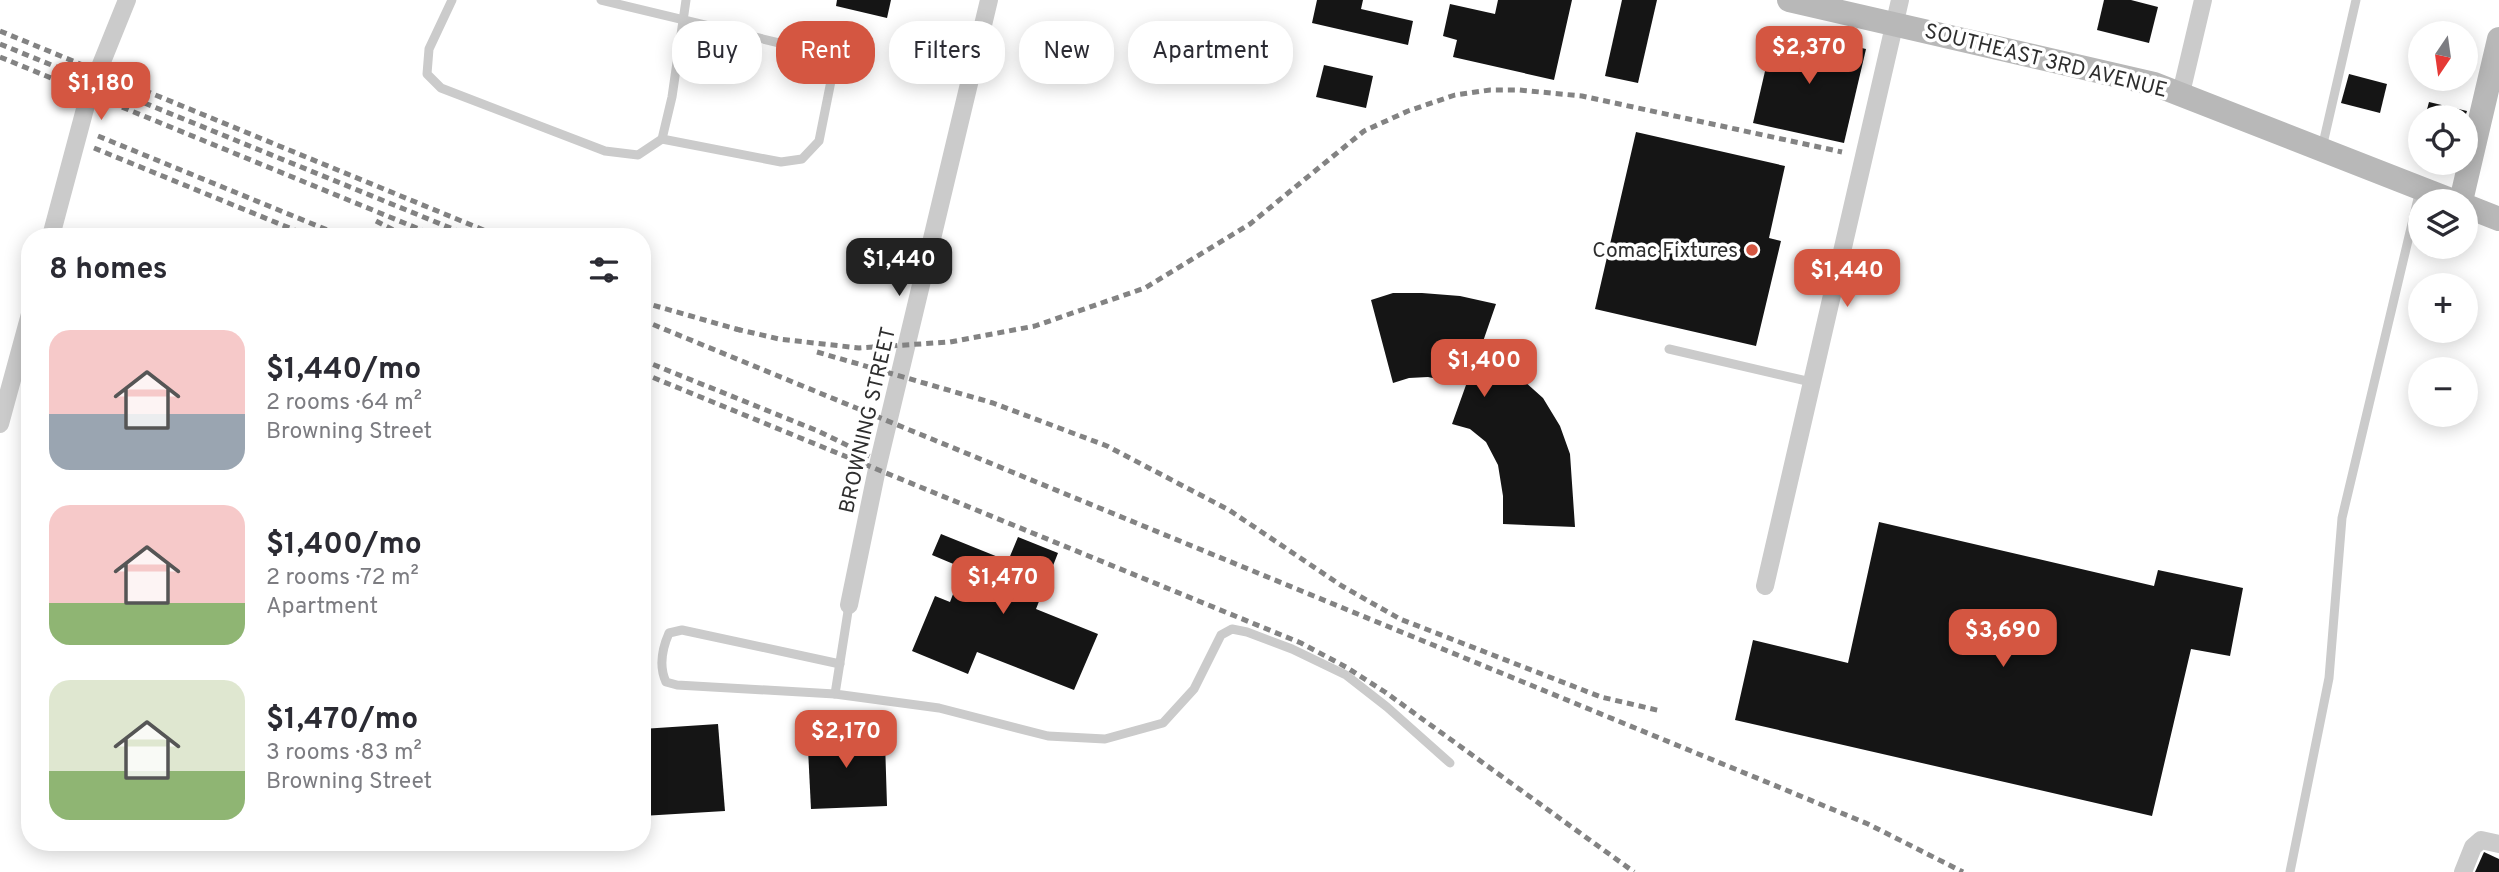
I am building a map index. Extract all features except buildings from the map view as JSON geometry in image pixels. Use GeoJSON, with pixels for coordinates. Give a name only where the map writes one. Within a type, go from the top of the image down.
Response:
{"type":"FeatureCollection","features":[{"type":"Feature","properties":{"kind":"main road","name":"SOUTHEAST 3RD AVENUE"},"geometry":{"type":"LineString","coordinates":[[1789,0],[1897,12],[2125,76],[2181,93],[2420,188]]}},
{"type":"Feature","properties":{"kind":"main road"},"geometry":{"type":"LineString","coordinates":[[2464,189],[2499,39]]}},
{"type":"Feature","properties":{"kind":"main road"},"geometry":{"type":"LineString","coordinates":[[2478,211],[2499,219]]}},
{"type":"Feature","properties":{"kind":"street"},"geometry":{"type":"LineString","coordinates":[[53,228],[89,94],[127,0]]}},
{"type":"Feature","properties":{"kind":"street","name":"BROWNING STREET"},"geometry":{"type":"LineString","coordinates":[[849,605],[877,469],[989,0]]}},
{"type":"Feature","properties":{"kind":"street"},"geometry":{"type":"LineString","coordinates":[[2181,93],[2203,0]]}},
{"type":"Feature","properties":{"kind":"street"},"geometry":{"type":"LineString","coordinates":[[1765,586],[1897,12]]}},
{"type":"Feature","properties":{"kind":"street"},"geometry":{"type":"LineString","coordinates":[[0,424],[21,347]]}},
{"type":"Feature","properties":{"kind":"street"},"geometry":{"type":"LineString","coordinates":[[2463,872],[2473,847],[2481,841],[2499,844]]}},
{"type":"Feature","properties":{"kind":"lane"},"geometry":{"type":"LineString","coordinates":[[452,0],[429,49],[427,74],[441,88],[606,151],[638,155],[662,139],[672,97],[686,0]]}},
{"type":"Feature","properties":{"kind":"lane"},"geometry":{"type":"LineString","coordinates":[[2322,150],[2356,0]]}},
{"type":"Feature","properties":{"kind":"lane"},"geometry":{"type":"LineString","coordinates":[[608,1],[817,52],[832,76],[819,141],[802,159],[780,162],[662,139]]}},
{"type":"Feature","properties":{"kind":"lane"},"geometry":{"type":"LineString","coordinates":[[2290,872],[2329,678],[2342,518],[2420,188]]}},
{"type":"Feature","properties":{"kind":"lane"},"geometry":{"type":"LineString","coordinates":[[1669,349],[1811,382]]}},
{"type":"Feature","properties":{"kind":"lane"},"geometry":{"type":"LineString","coordinates":[[835,694],[849,605]]}},
{"type":"Feature","properties":{"kind":"lane"},"geometry":{"type":"LineString","coordinates":[[840,664],[682,630],[669,633],[664,645],[661,672],[666,682],[677,685],[835,694],[939,708],[1048,736],[1105,739],[1163,723],[1194,689],[1221,635],[1232,629],[1292,649],[1346,675],[1450,763]]}},
{"type":"Feature","properties":{"kind":"railway"},"geometry":{"type":"LineString","coordinates":[[0,31],[479,228]]}},
{"type":"Feature","properties":{"kind":"railway"},"geometry":{"type":"LineString","coordinates":[[0,44],[450,228]]}},
{"type":"Feature","properties":{"kind":"railway"},"geometry":{"type":"LineString","coordinates":[[0,57],[417,228]]}},
{"type":"Feature","properties":{"kind":"railway"},"geometry":{"type":"LineString","coordinates":[[736,329],[779,339],[859,348],[950,342],[1035,326],[1145,288],[1250,224],[1364,131],[1408,111],[1455,95],[1490,90],[1519,90],[1582,96],[1842,152]]}},
{"type":"Feature","properties":{"kind":"railway"},"geometry":{"type":"LineString","coordinates":[[98,136],[322,228]]}},
{"type":"Feature","properties":{"kind":"railway"},"geometry":{"type":"LineString","coordinates":[[94,148],[289,228]]}},
{"type":"Feature","properties":{"kind":"railway"},"geometry":{"type":"LineString","coordinates":[[376,221],[390,228]]}},
{"type":"Feature","properties":{"kind":"railway"},"geometry":{"type":"LineString","coordinates":[[651,305],[743,331]]}},
{"type":"Feature","properties":{"kind":"railway"},"geometry":{"type":"LineString","coordinates":[[651,324],[1868,824],[1963,872]]}},
{"type":"Feature","properties":{"kind":"railway"},"geometry":{"type":"LineString","coordinates":[[817,352],[993,403],[1107,446],[1229,510],[1342,586],[1400,619],[1601,697],[1661,711]]}},
{"type":"Feature","properties":{"kind":"railway"},"geometry":{"type":"LineString","coordinates":[[651,364],[818,431],[871,457]]}},
{"type":"Feature","properties":{"kind":"railway"},"geometry":{"type":"LineString","coordinates":[[651,377],[1301,643],[1385,692],[1634,872]]}},
{"type":"Feature","properties":{"kind":"place","name":"Comac Fixtures"},"geometry":{"type":"Point","coordinates":[1752,250]}}]}
